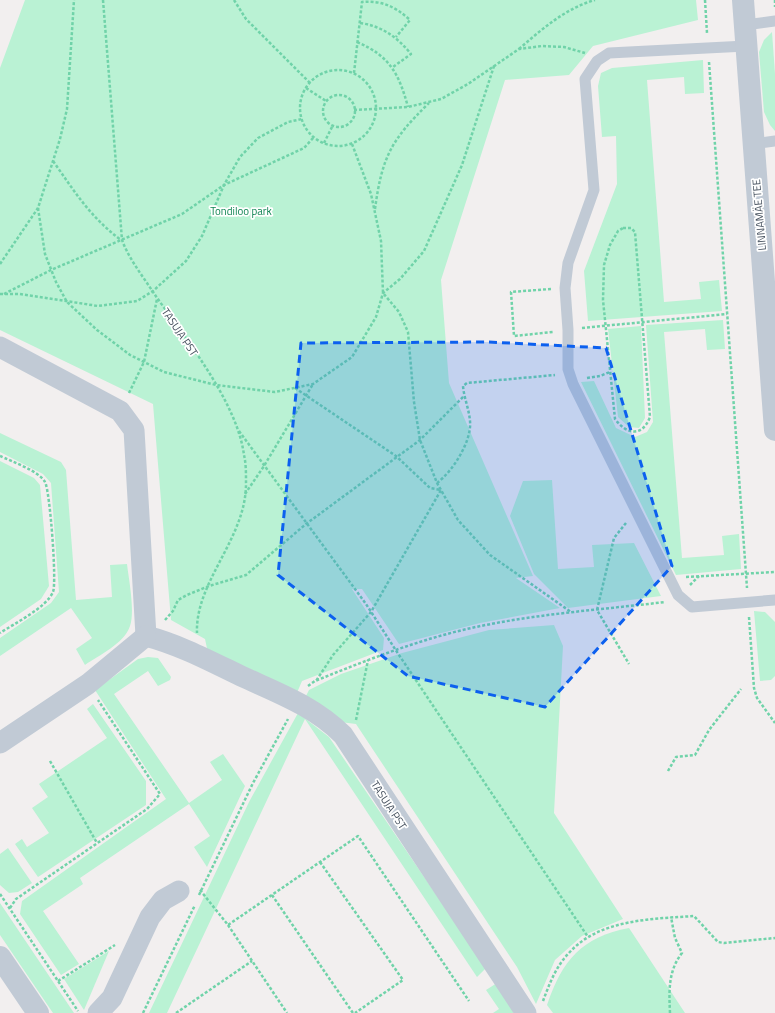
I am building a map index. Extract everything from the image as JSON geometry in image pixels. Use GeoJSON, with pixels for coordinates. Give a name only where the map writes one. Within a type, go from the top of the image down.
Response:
{"type":"FeatureCollection","features":[{"type":"Feature","properties":{"kind":"street","name":"LINNAMÄE TEE"},"geometry":{"type":"LineString","coordinates":[[743,0],[753,144],[772,341],[775,430]]}},
{"type":"Feature","properties":{"kind":"street"},"geometry":{"type":"LineString","coordinates":[[0,347],[120,411],[134,430],[146,636],[88,684],[0,743]]}},
{"type":"Feature","properties":{"kind":"street","name":"TASUJA PST"},"geometry":{"type":"LineString","coordinates":[[146,636],[171,642],[298,702],[327,720],[343,735],[533,1011]]}},
{"type":"Feature","properties":{"kind":"street"},"geometry":{"type":"LineString","coordinates":[[98,1013],[112,998],[150,916],[163,900],[189,894]]}},
{"type":"Feature","properties":{"kind":"street"},"geometry":{"type":"LineString","coordinates":[[0,957],[38,1013]]}},
{"type":"Feature","properties":{"kind":"lane"},"geometry":{"type":"LineString","coordinates":[[745,25],[775,21]]}},
{"type":"Feature","properties":{"kind":"lane"},"geometry":{"type":"LineString","coordinates":[[746,46],[609,52],[597,61],[585,79],[594,190],[568,263],[565,288],[568,330],[568,369],[573,384],[678,595],[692,607],[775,600]]}},
{"type":"Feature","properties":{"kind":"lane"},"geometry":{"type":"LineString","coordinates":[[753,144],[775,141]]}},
{"type":"Feature","properties":{"kind":"path"},"geometry":{"type":"LineString","coordinates":[[0,264],[38,208],[53,161],[67,109],[74,0]]}},
{"type":"Feature","properties":{"kind":"path","name":"TASUJA PST"},"geometry":{"type":"LineString","coordinates":[[103,0],[122,240],[134,264],[216,385],[238,429],[244,454],[245,494],[243,509],[232,540],[202,602],[197,628],[198,655]]}},
{"type":"Feature","properties":{"kind":"path"},"geometry":{"type":"LineString","coordinates":[[234,0],[246,19],[310,83]]}},
{"type":"Feature","properties":{"kind":"path"},"geometry":{"type":"LineString","coordinates":[[354,110],[408,107],[441,100],[519,49],[549,24],[581,4],[595,0]]}},
{"type":"Feature","properties":{"kind":"path"},"geometry":{"type":"LineString","coordinates":[[705,0],[754,688],[757,698],[775,723]]}},
{"type":"Feature","properties":{"kind":"path"},"geometry":{"type":"LineString","coordinates":[[775,0],[775,8]]}},
{"type":"Feature","properties":{"kind":"path"},"geometry":{"type":"LineString","coordinates":[[354,74],[362,2],[374,1],[388,5],[401,12],[410,20],[396,37]]}},
{"type":"Feature","properties":{"kind":"path"},"geometry":{"type":"LineString","coordinates":[[360,23],[372,25],[396,37],[411,54],[393,67]]}},
{"type":"Feature","properties":{"kind":"path"},"geometry":{"type":"LineString","coordinates":[[357,42],[382,56],[393,67],[402,86],[408,107]]}},
{"type":"Feature","properties":{"kind":"path"},"geometry":{"type":"LineString","coordinates":[[519,49],[542,46],[564,47],[589,54],[597,61]]}},
{"type":"Feature","properties":{"kind":"path"},"geometry":{"type":"LineString","coordinates":[[383,293],[400,279],[424,251],[462,165],[494,66]]}},
{"type":"Feature","properties":{"kind":"path"},"geometry":{"type":"LineString","coordinates":[[343,70],[364,80],[371,88],[375,98],[376,109],[371,128],[364,136],[352,144],[334,146],[324,143],[314,137],[305,127],[300,108],[302,98],[310,83],[319,75],[331,71],[343,70]]}},
{"type":"Feature","properties":{"kind":"path"},"geometry":{"type":"LineString","coordinates":[[306,88],[326,101]]}},
{"type":"Feature","properties":{"kind":"path"},"geometry":{"type":"LineString","coordinates":[[335,95],[345,96],[353,103],[354,110],[349,122],[340,126],[333,125],[326,121],[324,116],[324,106],[326,101],[335,95]]}},
{"type":"Feature","properties":{"kind":"path"},"geometry":{"type":"LineString","coordinates":[[375,212],[383,165],[394,142],[410,122],[430,103]]}},
{"type":"Feature","properties":{"kind":"path"},"geometry":{"type":"LineString","coordinates":[[2,294],[20,294],[98,306],[118,305],[137,301],[153,291],[186,261],[202,236],[224,185],[240,157],[258,138],[288,122],[302,119]]}},
{"type":"Feature","properties":{"kind":"path"},"geometry":{"type":"LineString","coordinates":[[324,143],[333,125]]}},
{"type":"Feature","properties":{"kind":"path"},"geometry":{"type":"LineString","coordinates":[[2,294],[51,270],[182,214],[224,185],[304,148],[314,137]]}},
{"type":"Feature","properties":{"kind":"path"},"geometry":{"type":"LineString","coordinates":[[38,208],[46,254],[51,270],[67,302],[97,330],[130,355],[164,372],[216,385],[275,392],[295,388],[313,384],[352,357],[376,316],[383,293],[381,241],[375,212],[371,194],[352,144]]}},
{"type":"Feature","properties":{"kind":"path"},"geometry":{"type":"LineString","coordinates":[[53,161],[88,210],[101,225],[122,240]]}},
{"type":"Feature","properties":{"kind":"path"},"geometry":{"type":"LineString","coordinates":[[623,228],[631,228],[636,232],[650,417],[643,429],[637,432],[630,431],[620,426],[615,419],[606,326],[603,300],[604,265],[610,245],[618,231],[623,228]]}},
{"type":"Feature","properties":{"kind":"path"},"geometry":{"type":"LineString","coordinates":[[565,288],[511,292],[514,336],[727,314]]}},
{"type":"Feature","properties":{"kind":"path"},"geometry":{"type":"LineString","coordinates":[[383,293],[399,312],[408,332],[413,366],[414,402],[420,440],[437,483],[458,520],[490,555],[571,612]]}},
{"type":"Feature","properties":{"kind":"path"},"geometry":{"type":"LineString","coordinates":[[120,411],[144,362],[158,298]]}},
{"type":"Feature","properties":{"kind":"path"},"geometry":{"type":"LineString","coordinates":[[437,483],[445,477],[458,459],[468,434],[470,421],[463,386],[467,383],[570,374],[583,378],[600,376],[610,372]]}},
{"type":"Feature","properties":{"kind":"path"},"geometry":{"type":"LineString","coordinates":[[245,494],[264,466],[313,384]]}},
{"type":"Feature","properties":{"kind":"path"},"geometry":{"type":"LineString","coordinates":[[295,388],[306,397],[396,456],[430,488],[441,490]]}},
{"type":"Feature","properties":{"kind":"path"},"geometry":{"type":"LineString","coordinates":[[146,636],[173,611],[178,600],[209,586],[246,575],[306,524],[396,456],[420,440],[464,396]]}},
{"type":"Feature","properties":{"kind":"path"},"geometry":{"type":"LineString","coordinates":[[238,429],[371,612],[588,936]]}},
{"type":"Feature","properties":{"kind":"path"},"geometry":{"type":"LineString","coordinates":[[0,456],[38,474],[45,482],[49,505],[55,578],[54,591],[46,601],[0,633]]}},
{"type":"Feature","properties":{"kind":"path"},"geometry":{"type":"LineString","coordinates":[[315,681],[334,655],[371,612],[441,490]]}},
{"type":"Feature","properties":{"kind":"path"},"geometry":{"type":"LineString","coordinates":[[628,664],[597,610],[614,538],[636,510]]}},
{"type":"Feature","properties":{"kind":"path"},"geometry":{"type":"LineString","coordinates":[[669,578],[775,572]]}},
{"type":"Feature","properties":{"kind":"path"},"geometry":{"type":"LineString","coordinates":[[189,894],[202,890],[253,783],[307,687],[315,681],[395,649],[490,624],[571,612],[668,602],[699,576]]}},
{"type":"Feature","properties":{"kind":"path"},"geometry":{"type":"LineString","coordinates":[[351,748],[368,660]]}},
{"type":"Feature","properties":{"kind":"path"},"geometry":{"type":"LineString","coordinates":[[10,908],[16,899],[147,809],[160,794],[88,684]]}},
{"type":"Feature","properties":{"kind":"path"},"geometry":{"type":"LineString","coordinates":[[668,771],[676,757],[695,755],[709,730],[741,689]]}},
{"type":"Feature","properties":{"kind":"path"},"geometry":{"type":"LineString","coordinates":[[50,762],[97,843]]}},
{"type":"Feature","properties":{"kind":"path"},"geometry":{"type":"LineString","coordinates":[[228,925],[358,836],[469,1001]]}},
{"type":"Feature","properties":{"kind":"path"},"geometry":{"type":"LineString","coordinates":[[272,895],[354,1013],[403,980],[320,862]]}},
{"type":"Feature","properties":{"kind":"path"},"geometry":{"type":"LineString","coordinates":[[189,894],[202,890]]}},
{"type":"Feature","properties":{"kind":"path"},"geometry":{"type":"LineString","coordinates":[[202,890],[228,925],[287,1013]]}},
{"type":"Feature","properties":{"kind":"path"},"geometry":{"type":"LineString","coordinates":[[0,894],[79,1013]]}},
{"type":"Feature","properties":{"kind":"path"},"geometry":{"type":"LineString","coordinates":[[143,1013],[195,904]]}},
{"type":"Feature","properties":{"kind":"path"},"geometry":{"type":"LineString","coordinates":[[533,1011],[568,953],[588,936],[614,926],[644,920],[694,916],[718,942],[724,943],[775,938]]}},
{"type":"Feature","properties":{"kind":"path"},"geometry":{"type":"LineString","coordinates":[[670,1013],[669,983],[673,968],[682,953],[675,938],[671,917]]}},
{"type":"Feature","properties":{"kind":"path"},"geometry":{"type":"LineString","coordinates":[[58,980],[114,945],[140,938]]}},
{"type":"Feature","properties":{"kind":"path"},"geometry":{"type":"LineString","coordinates":[[176,1013],[252,962]]}},
{"type":"Feature","properties":{"kind":"highlighted area"},"geometry":{"type":"Polygon","coordinates":[[[489,342],[606,348],[672,566],[545,707],[408,676],[278,575],[301,343],[489,342]]]}},
{"type":"Feature","properties":{"kind":"green space","name":"Tondiloo park"},"geometry":{"type":"Polygon","coordinates":[[[25,0],[696,0],[698,20],[593,46],[569,75],[505,80],[441,280],[449,383],[533,576],[516,578],[560,608],[480,623],[399,644],[362,589],[352,589],[384,638],[383,650],[302,681],[296,695],[208,653],[205,639],[171,620],[153,404],[0,330],[0,68],[25,0]]]}},
{"type":"Feature","properties":{"kind":"green space"},"geometry":{"type":"Polygon","coordinates":[[[772,32],[775,74],[775,131],[770,125],[764,112],[759,52],[764,40],[772,32]]]}},
{"type":"Feature","properties":{"kind":"green space"},"geometry":{"type":"Polygon","coordinates":[[[703,60],[704,93],[685,94],[684,77],[647,80],[664,302],[701,299],[699,282],[719,280],[722,311],[588,321],[584,271],[617,184],[616,136],[602,137],[598,86],[601,73],[612,68],[703,60]]]}},
{"type":"Feature","properties":{"kind":"green space"},"geometry":{"type":"Polygon","coordinates":[[[723,320],[725,349],[707,350],[705,329],[664,332],[682,558],[724,555],[722,536],[739,534],[741,569],[676,575],[581,382],[594,381],[616,428],[635,437],[647,432],[653,422],[646,325],[723,320]]]}},
{"type":"Feature","properties":{"kind":"green space"},"geometry":{"type":"Polygon","coordinates":[[[641,326],[645,418],[639,428],[629,427],[618,417],[608,329],[641,326]]]}},
{"type":"Feature","properties":{"kind":"green space"},"geometry":{"type":"Polygon","coordinates":[[[0,433],[61,462],[66,470],[76,600],[112,597],[110,565],[127,564],[132,604],[130,626],[117,644],[85,665],[76,649],[92,638],[71,608],[0,656],[0,638],[51,603],[59,592],[51,483],[43,474],[0,452],[0,433]]]}},
{"type":"Feature","properties":{"kind":"green space"},"geometry":{"type":"Polygon","coordinates":[[[0,461],[34,478],[40,485],[49,586],[41,599],[0,627],[0,461]]]}},
{"type":"Feature","properties":{"kind":"green space"},"geometry":{"type":"Polygon","coordinates":[[[552,480],[558,569],[594,567],[592,545],[634,543],[661,596],[568,608],[534,574],[510,516],[523,481],[552,480]]]}},
{"type":"Feature","properties":{"kind":"green space"},"geometry":{"type":"Polygon","coordinates":[[[754,611],[765,612],[775,622],[775,676],[771,680],[760,681],[754,611]]]}},
{"type":"Feature","properties":{"kind":"green space"},"geometry":{"type":"Polygon","coordinates":[[[554,625],[563,646],[554,813],[623,919],[582,936],[555,960],[536,1004],[517,967],[356,724],[340,722],[305,698],[309,690],[341,674],[402,653],[489,630],[554,625]]]}},
{"type":"Feature","properties":{"kind":"green space"},"geometry":{"type":"Polygon","coordinates":[[[148,657],[158,658],[171,677],[170,680],[158,686],[148,671],[114,694],[189,803],[222,780],[210,762],[223,754],[245,786],[207,867],[194,847],[210,836],[189,804],[80,878],[83,884],[43,911],[79,964],[61,975],[20,914],[22,901],[166,799],[95,690],[138,659],[148,657]]]}},
{"type":"Feature","properties":{"kind":"green space"},"geometry":{"type":"Polygon","coordinates":[[[93,704],[146,781],[146,805],[38,877],[15,844],[22,839],[27,847],[49,833],[32,808],[48,797],[39,784],[107,738],[87,709],[93,704]]]}},
{"type":"Feature","properties":{"kind":"green space"},"geometry":{"type":"Polygon","coordinates":[[[298,713],[329,737],[486,968],[477,977],[305,719],[167,1013],[149,1013],[249,802],[298,713]]]}},
{"type":"Feature","properties":{"kind":"green space"},"geometry":{"type":"Polygon","coordinates":[[[8,848],[32,883],[18,892],[9,893],[0,885],[0,854],[8,848]]]}},
{"type":"Feature","properties":{"kind":"green space"},"geometry":{"type":"Polygon","coordinates":[[[0,903],[74,1013],[53,1013],[0,935],[0,903]]]}},
{"type":"Feature","properties":{"kind":"green space"},"geometry":{"type":"Polygon","coordinates":[[[629,928],[685,1013],[553,1013],[547,1005],[553,989],[567,963],[586,944],[613,932],[629,928]]]}},
{"type":"Feature","properties":{"kind":"green space"},"geometry":{"type":"Polygon","coordinates":[[[109,951],[84,1010],[64,979],[109,951]]]}},
{"type":"Feature","properties":{"kind":"green space"},"geometry":{"type":"Polygon","coordinates":[[[497,983],[514,1010],[513,1013],[493,1013],[499,1009],[486,990],[497,983]]]}}]}
